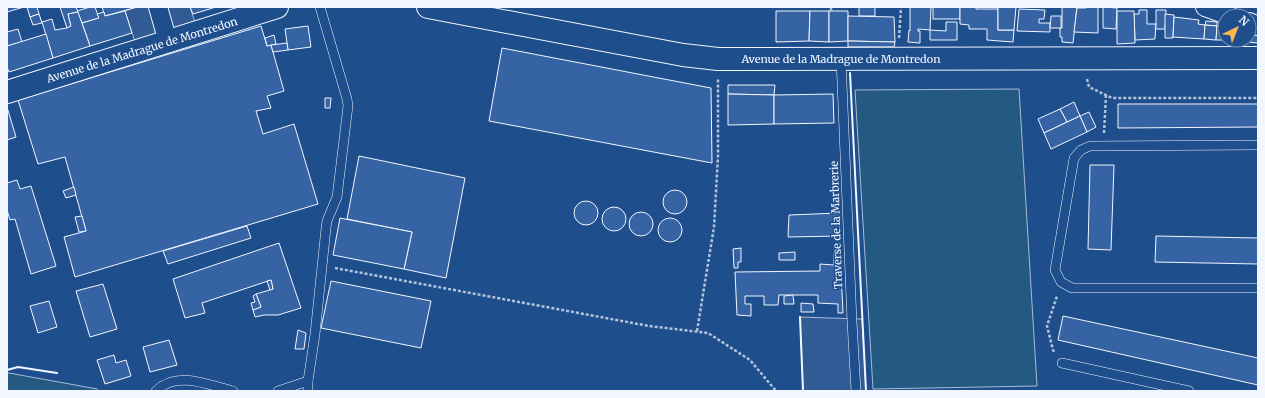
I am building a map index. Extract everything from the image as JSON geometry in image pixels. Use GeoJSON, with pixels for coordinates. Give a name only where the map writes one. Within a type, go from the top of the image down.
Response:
{"type":"FeatureCollection","features":[{"type":"Feature","properties":{"kind":"street"},"geometry":{"type":"LineString","coordinates":[[158,7],[168,42]]}},
{"type":"Feature","properties":{"kind":"street","name":"Avenue de la Madrague de Montredon"},"geometry":{"type":"LineString","coordinates":[[7,92],[276,7]]}},
{"type":"Feature","properties":{"kind":"street","name":"Avenue de la Madrague de Montredon"},"geometry":{"type":"LineString","coordinates":[[428,7],[683,55],[718,59],[1258,58]]}},
{"type":"Feature","properties":{"kind":"street"},"geometry":{"type":"LineString","coordinates":[[1205,7],[1217,11]]}},
{"type":"Feature","properties":{"kind":"lane"},"geometry":{"type":"LineString","coordinates":[[308,391],[327,221],[337,197],[348,106],[320,7]]}},
{"type":"Feature","properties":{"kind":"lane","name":"Traverse de la Marbrerie"},"geometry":{"type":"LineString","coordinates":[[841,58],[856,391]]}},
{"type":"Feature","properties":{"kind":"lane"},"geometry":{"type":"LineString","coordinates":[[1258,145],[1103,145],[1090,146],[1081,150],[1074,158],[1055,270],[1061,282],[1072,288],[1258,288]]}},
{"type":"Feature","properties":{"kind":"lane"},"geometry":{"type":"LineString","coordinates":[[1062,363],[1189,391]]}},
{"type":"Feature","properties":{"kind":"lane"},"geometry":{"type":"LineString","coordinates":[[156,391],[164,385],[175,381],[195,380],[232,391]]}},
{"type":"Feature","properties":{"kind":"lane"},"geometry":{"type":"LineString","coordinates":[[278,391],[308,381]]}},
{"type":"Feature","properties":{"kind":"path"},"geometry":{"type":"LineString","coordinates":[[899,40],[901,7]]}},
{"type":"Feature","properties":{"kind":"path"},"geometry":{"type":"LineString","coordinates":[[697,331],[714,228],[718,156],[718,59]]}},
{"type":"Feature","properties":{"kind":"path"},"geometry":{"type":"LineString","coordinates":[[1083,59],[1089,87],[1112,98],[1258,98]]}},
{"type":"Feature","properties":{"kind":"path"},"geometry":{"type":"LineString","coordinates":[[1103,145],[1106,95]]}},
{"type":"Feature","properties":{"kind":"path"},"geometry":{"type":"LineString","coordinates":[[322,266],[649,326],[708,333],[750,360],[776,391]]}},
{"type":"Feature","properties":{"kind":"path"},"geometry":{"type":"LineString","coordinates":[[1061,282],[1047,326],[1053,350],[1062,363]]}},
{"type":"Feature","properties":{"kind":"shaded area"},"geometry":{"type":"Polygon","coordinates":[[[137,7],[190,7],[198,32],[138,51],[125,11],[137,7]]]}},
{"type":"Feature","properties":{"kind":"shaded area"},"geometry":{"type":"Polygon","coordinates":[[[1019,89],[1037,386],[873,389],[855,90],[1019,89]]]}},
{"type":"Feature","properties":{"kind":"shaded area"},"geometry":{"type":"Polygon","coordinates":[[[800,317],[862,319],[866,391],[803,391],[800,317]]]}},
{"type":"Feature","properties":{"kind":"shaded area"},"geometry":{"type":"Polygon","coordinates":[[[9,373],[97,389],[98,391],[7,391],[7,374],[9,373]]]}},
{"type":"Feature","properties":{"kind":"building"},"geometry":{"type":"Polygon","coordinates":[[[7,7],[24,7],[7,12],[7,7]]]}},
{"type":"Feature","properties":{"kind":"building"},"geometry":{"type":"Polygon","coordinates":[[[27,7],[37,7],[39,14],[30,17],[27,7]]]}},
{"type":"Feature","properties":{"kind":"building"},"geometry":{"type":"Polygon","coordinates":[[[60,7],[76,7],[78,12],[68,14],[71,26],[67,28],[60,7]]]}},
{"type":"Feature","properties":{"kind":"building"},"geometry":{"type":"Polygon","coordinates":[[[95,7],[99,18],[82,23],[77,11],[95,7]]]}},
{"type":"Feature","properties":{"kind":"building"},"geometry":{"type":"Polygon","coordinates":[[[102,7],[137,7],[105,16],[102,7]]]}},
{"type":"Feature","properties":{"kind":"building"},"geometry":{"type":"Polygon","coordinates":[[[190,7],[216,7],[193,14],[190,7]]]}},
{"type":"Feature","properties":{"kind":"building"},"geometry":{"type":"Polygon","coordinates":[[[859,7],[875,7],[875,16],[859,16],[859,7]]]}},
{"type":"Feature","properties":{"kind":"building"},"geometry":{"type":"Polygon","coordinates":[[[910,7],[931,7],[930,30],[918,29],[918,31],[920,31],[920,43],[908,42],[909,30],[910,31],[910,7]]]}},
{"type":"Feature","properties":{"kind":"building"},"geometry":{"type":"Polygon","coordinates":[[[933,7],[960,7],[960,19],[933,19],[933,7]]]}},
{"type":"Feature","properties":{"kind":"building"},"geometry":{"type":"Polygon","coordinates":[[[960,7],[998,9],[998,30],[1014,30],[1013,42],[987,40],[987,29],[969,29],[969,25],[960,24],[960,7]]]}},
{"type":"Feature","properties":{"kind":"building"},"geometry":{"type":"Polygon","coordinates":[[[998,7],[1016,7],[1014,30],[998,30],[998,7]]]}},
{"type":"Feature","properties":{"kind":"building"},"geometry":{"type":"Polygon","coordinates":[[[1062,7],[1077,7],[1073,43],[1062,42],[1062,37],[1060,37],[1060,28],[1062,28],[1062,7]]]}},
{"type":"Feature","properties":{"kind":"building"},"geometry":{"type":"Polygon","coordinates":[[[1098,7],[1098,33],[1074,32],[1077,8],[1098,7]]]}},
{"type":"Feature","properties":{"kind":"building"},"geometry":{"type":"Polygon","coordinates":[[[1103,7],[1117,8],[1116,29],[1103,28],[1103,7]]]}},
{"type":"Feature","properties":{"kind":"building"},"geometry":{"type":"Polygon","coordinates":[[[1019,9],[1045,10],[1044,19],[1039,19],[1039,23],[1050,23],[1050,32],[1017,31],[1019,9]]]}},
{"type":"Feature","properties":{"kind":"building"},"geometry":{"type":"Polygon","coordinates":[[[1139,10],[1147,10],[1147,24],[1156,24],[1155,39],[1135,40],[1134,14],[1139,14],[1139,10]]]}},
{"type":"Feature","properties":{"kind":"building"},"geometry":{"type":"Polygon","coordinates":[[[1156,10],[1166,10],[1165,29],[1155,29],[1156,10]]]}},
{"type":"Feature","properties":{"kind":"building"},"geometry":{"type":"Polygon","coordinates":[[[125,11],[132,33],[90,46],[82,23],[99,18],[97,14],[104,12],[105,16],[125,11]]]}},
{"type":"Feature","properties":{"kind":"building"},"geometry":{"type":"Polygon","coordinates":[[[776,11],[810,11],[809,41],[776,42],[776,11]]]}},
{"type":"Feature","properties":{"kind":"building"},"geometry":{"type":"Polygon","coordinates":[[[810,11],[829,11],[829,42],[809,41],[810,11]]]}},
{"type":"Feature","properties":{"kind":"building"},"geometry":{"type":"Polygon","coordinates":[[[829,11],[848,11],[848,41],[829,42],[829,11]]]}},
{"type":"Feature","properties":{"kind":"building"},"geometry":{"type":"Polygon","coordinates":[[[1117,11],[1134,11],[1135,43],[1117,44],[1117,11]]]}},
{"type":"Feature","properties":{"kind":"building"},"geometry":{"type":"Polygon","coordinates":[[[78,12],[90,46],[53,58],[42,22],[52,19],[55,30],[67,28],[71,26],[68,14],[78,12]]]}},
{"type":"Feature","properties":{"kind":"building"},"geometry":{"type":"Polygon","coordinates":[[[39,14],[42,23],[33,25],[30,17],[39,14]]]}},
{"type":"Feature","properties":{"kind":"building"},"geometry":{"type":"Polygon","coordinates":[[[1165,14],[1174,15],[1173,38],[1165,38],[1165,14]]]}},
{"type":"Feature","properties":{"kind":"building"},"geometry":{"type":"Polygon","coordinates":[[[848,16],[894,17],[895,42],[848,41],[848,16]]]}},
{"type":"Feature","properties":{"kind":"building"},"geometry":{"type":"Polygon","coordinates":[[[1051,16],[1061,16],[1061,28],[1050,28],[1051,16]]]}},
{"type":"Feature","properties":{"kind":"building"},"geometry":{"type":"Polygon","coordinates":[[[1174,17],[1199,20],[1198,24],[1205,25],[1204,39],[1173,37],[1174,17]]]}},
{"type":"Feature","properties":{"kind":"building"},"geometry":{"type":"Polygon","coordinates":[[[1206,21],[1217,22],[1217,26],[1205,25],[1206,21]]]}},
{"type":"Feature","properties":{"kind":"building"},"geometry":{"type":"Polygon","coordinates":[[[946,22],[957,22],[957,40],[930,40],[930,30],[946,31],[946,22]]]}},
{"type":"Feature","properties":{"kind":"building"},"geometry":{"type":"Polygon","coordinates":[[[1205,25],[1217,26],[1216,40],[1204,39],[1205,25]]]}},
{"type":"Feature","properties":{"kind":"building"},"geometry":{"type":"Polygon","coordinates":[[[261,26],[267,46],[271,45],[284,91],[267,96],[271,108],[256,111],[263,134],[294,124],[318,204],[75,277],[64,237],[86,231],[65,157],[38,164],[18,100],[261,26]]]}},
{"type":"Feature","properties":{"kind":"building"},"geometry":{"type":"Polygon","coordinates":[[[308,26],[311,47],[288,50],[285,29],[308,26]]]}},
{"type":"Feature","properties":{"kind":"building"},"geometry":{"type":"Polygon","coordinates":[[[18,29],[22,42],[7,46],[7,32],[18,29]]]}},
{"type":"Feature","properties":{"kind":"building"},"geometry":{"type":"Polygon","coordinates":[[[1257,33],[1258,33],[1257,43],[1257,33]]]}},
{"type":"Feature","properties":{"kind":"building"},"geometry":{"type":"Polygon","coordinates":[[[46,34],[53,58],[9,72],[7,67],[7,46],[46,34]]]}},
{"type":"Feature","properties":{"kind":"building"},"geometry":{"type":"Polygon","coordinates":[[[274,35],[276,44],[267,46],[265,38],[274,35]]]}},
{"type":"Feature","properties":{"kind":"building"},"geometry":{"type":"Polygon","coordinates":[[[848,41],[895,42],[894,47],[848,47],[848,41]]]}},
{"type":"Feature","properties":{"kind":"building"},"geometry":{"type":"Polygon","coordinates":[[[287,43],[288,50],[273,52],[271,45],[287,43]]]}},
{"type":"Feature","properties":{"kind":"building"},"geometry":{"type":"Polygon","coordinates":[[[502,48],[711,88],[712,163],[489,121],[502,48]]]}},
{"type":"Feature","properties":{"kind":"building"},"geometry":{"type":"Polygon","coordinates":[[[728,85],[775,85],[774,95],[728,94],[728,85]]]}},
{"type":"Feature","properties":{"kind":"building"},"geometry":{"type":"Polygon","coordinates":[[[728,94],[774,95],[774,124],[728,125],[728,94]]]}},
{"type":"Feature","properties":{"kind":"building"},"geometry":{"type":"Polygon","coordinates":[[[833,94],[834,123],[774,124],[774,95],[833,94]]]}},
{"type":"Feature","properties":{"kind":"building"},"geometry":{"type":"Polygon","coordinates":[[[325,98],[331,98],[330,108],[325,108],[325,98]]]}},
{"type":"Feature","properties":{"kind":"building"},"geometry":{"type":"Polygon","coordinates":[[[1074,102],[1080,116],[1067,122],[1060,109],[1074,102]]]}},
{"type":"Feature","properties":{"kind":"building"},"geometry":{"type":"Polygon","coordinates":[[[1118,104],[1258,104],[1258,127],[1118,128],[1118,104]]]}},
{"type":"Feature","properties":{"kind":"building"},"geometry":{"type":"Polygon","coordinates":[[[7,107],[16,137],[7,140],[7,107]]]}},
{"type":"Feature","properties":{"kind":"building"},"geometry":{"type":"Polygon","coordinates":[[[1060,109],[1067,122],[1044,133],[1038,119],[1060,109]]]}},
{"type":"Feature","properties":{"kind":"building"},"geometry":{"type":"Polygon","coordinates":[[[1089,112],[1096,127],[1087,132],[1080,116],[1089,112]]]}},
{"type":"Feature","properties":{"kind":"building"},"geometry":{"type":"Polygon","coordinates":[[[1080,116],[1087,132],[1051,149],[1044,133],[1080,116]]]}},
{"type":"Feature","properties":{"kind":"building"},"geometry":{"type":"Polygon","coordinates":[[[359,156],[465,178],[446,278],[404,269],[412,232],[347,219],[359,156]]]}},
{"type":"Feature","properties":{"kind":"building"},"geometry":{"type":"Polygon","coordinates":[[[1090,165],[1114,165],[1111,250],[1088,249],[1090,165]]]}},
{"type":"Feature","properties":{"kind":"building"},"geometry":{"type":"Polygon","coordinates":[[[17,180],[20,189],[31,186],[56,266],[31,274],[15,219],[10,220],[7,210],[7,183],[17,180]]]}},
{"type":"Feature","properties":{"kind":"building"},"geometry":{"type":"Polygon","coordinates":[[[74,187],[76,195],[66,198],[63,191],[74,187]]]}},
{"type":"Feature","properties":{"kind":"building"},"geometry":{"type":"Polygon","coordinates":[[[675,190],[683,194],[687,202],[683,210],[675,214],[667,210],[663,202],[667,194],[675,190]]]}},
{"type":"Feature","properties":{"kind":"building"},"geometry":{"type":"Polygon","coordinates":[[[586,201],[594,205],[598,213],[594,221],[586,225],[578,221],[574,213],[578,205],[586,201]]]}},
{"type":"Feature","properties":{"kind":"building"},"geometry":{"type":"Polygon","coordinates":[[[614,207],[622,211],[626,219],[622,227],[614,231],[606,227],[602,219],[606,211],[614,207]]]}},
{"type":"Feature","properties":{"kind":"building"},"geometry":{"type":"Polygon","coordinates":[[[641,212],[649,216],[653,224],[649,232],[641,236],[633,232],[629,224],[633,216],[641,212]]]}},
{"type":"Feature","properties":{"kind":"building"},"geometry":{"type":"Polygon","coordinates":[[[839,213],[840,236],[788,237],[789,215],[839,213]]]}},
{"type":"Feature","properties":{"kind":"building"},"geometry":{"type":"Polygon","coordinates":[[[82,216],[86,231],[79,232],[75,217],[82,216]]]}},
{"type":"Feature","properties":{"kind":"building"},"geometry":{"type":"Polygon","coordinates":[[[340,218],[412,232],[404,269],[333,255],[340,218]]]}},
{"type":"Feature","properties":{"kind":"building"},"geometry":{"type":"Polygon","coordinates":[[[670,218],[678,222],[682,230],[678,238],[670,242],[662,238],[658,230],[662,222],[670,218]]]}},
{"type":"Feature","properties":{"kind":"building"},"geometry":{"type":"Polygon","coordinates":[[[247,226],[251,238],[168,264],[163,251],[247,226]]]}},
{"type":"Feature","properties":{"kind":"building"},"geometry":{"type":"Polygon","coordinates":[[[1156,236],[1258,238],[1258,264],[1155,262],[1156,236]]]}},
{"type":"Feature","properties":{"kind":"building"},"geometry":{"type":"Polygon","coordinates":[[[279,243],[301,308],[278,315],[264,315],[255,317],[253,310],[261,307],[256,294],[273,289],[271,280],[202,303],[205,313],[185,318],[173,279],[279,243]]]}},
{"type":"Feature","properties":{"kind":"building"},"geometry":{"type":"Polygon","coordinates":[[[741,248],[741,262],[738,262],[738,268],[734,268],[733,249],[741,248]]]}},
{"type":"Feature","properties":{"kind":"building"},"geometry":{"type":"Polygon","coordinates":[[[795,252],[795,260],[779,260],[779,253],[795,252]]]}},
{"type":"Feature","properties":{"kind":"building"},"geometry":{"type":"Polygon","coordinates":[[[834,252],[840,252],[843,313],[838,313],[838,304],[818,303],[818,295],[779,295],[778,305],[764,305],[764,296],[745,296],[745,304],[751,304],[751,316],[737,315],[735,272],[820,271],[820,264],[834,265],[834,252]]]}},
{"type":"Feature","properties":{"kind":"building"},"geometry":{"type":"Polygon","coordinates":[[[271,280],[273,289],[270,290],[267,281],[271,280]]]}},
{"type":"Feature","properties":{"kind":"building"},"geometry":{"type":"Polygon","coordinates":[[[331,281],[431,301],[421,348],[321,328],[331,281]]]}},
{"type":"Feature","properties":{"kind":"building"},"geometry":{"type":"Polygon","coordinates":[[[103,284],[117,329],[90,337],[76,291],[103,284]]]}},
{"type":"Feature","properties":{"kind":"building"},"geometry":{"type":"Polygon","coordinates":[[[256,294],[261,307],[253,310],[251,303],[255,302],[253,296],[256,294]]]}},
{"type":"Feature","properties":{"kind":"building"},"geometry":{"type":"Polygon","coordinates":[[[793,295],[794,304],[784,304],[784,296],[793,295]]]}},
{"type":"Feature","properties":{"kind":"building"},"geometry":{"type":"Polygon","coordinates":[[[49,301],[57,327],[38,333],[30,306],[49,301]]]}},
{"type":"Feature","properties":{"kind":"building"},"geometry":{"type":"Polygon","coordinates":[[[801,303],[813,304],[814,312],[801,312],[801,303]]]}},
{"type":"Feature","properties":{"kind":"building"},"geometry":{"type":"Polygon","coordinates":[[[1063,316],[1258,358],[1258,385],[1058,340],[1063,316]]]}},
{"type":"Feature","properties":{"kind":"building"},"geometry":{"type":"Polygon","coordinates":[[[298,330],[306,333],[304,349],[295,349],[298,330]]]}},
{"type":"Feature","properties":{"kind":"building"},"geometry":{"type":"Polygon","coordinates":[[[169,340],[177,365],[150,372],[143,347],[169,340]]]}},
{"type":"Feature","properties":{"kind":"building"},"geometry":{"type":"Polygon","coordinates":[[[114,355],[116,363],[126,360],[131,376],[105,384],[97,360],[114,355]]]}},
{"type":"Feature","properties":{"kind":"wall"},"geometry":{"type":"LineString","coordinates":[[850,73],[866,391]]}},
{"type":"Feature","properties":{"kind":"wall"},"geometry":{"type":"LineString","coordinates":[[800,317],[803,391]]}},
{"type":"Feature","properties":{"kind":"wall"},"geometry":{"type":"LineString","coordinates":[[7,370],[18,367],[57,373]]}}]}
